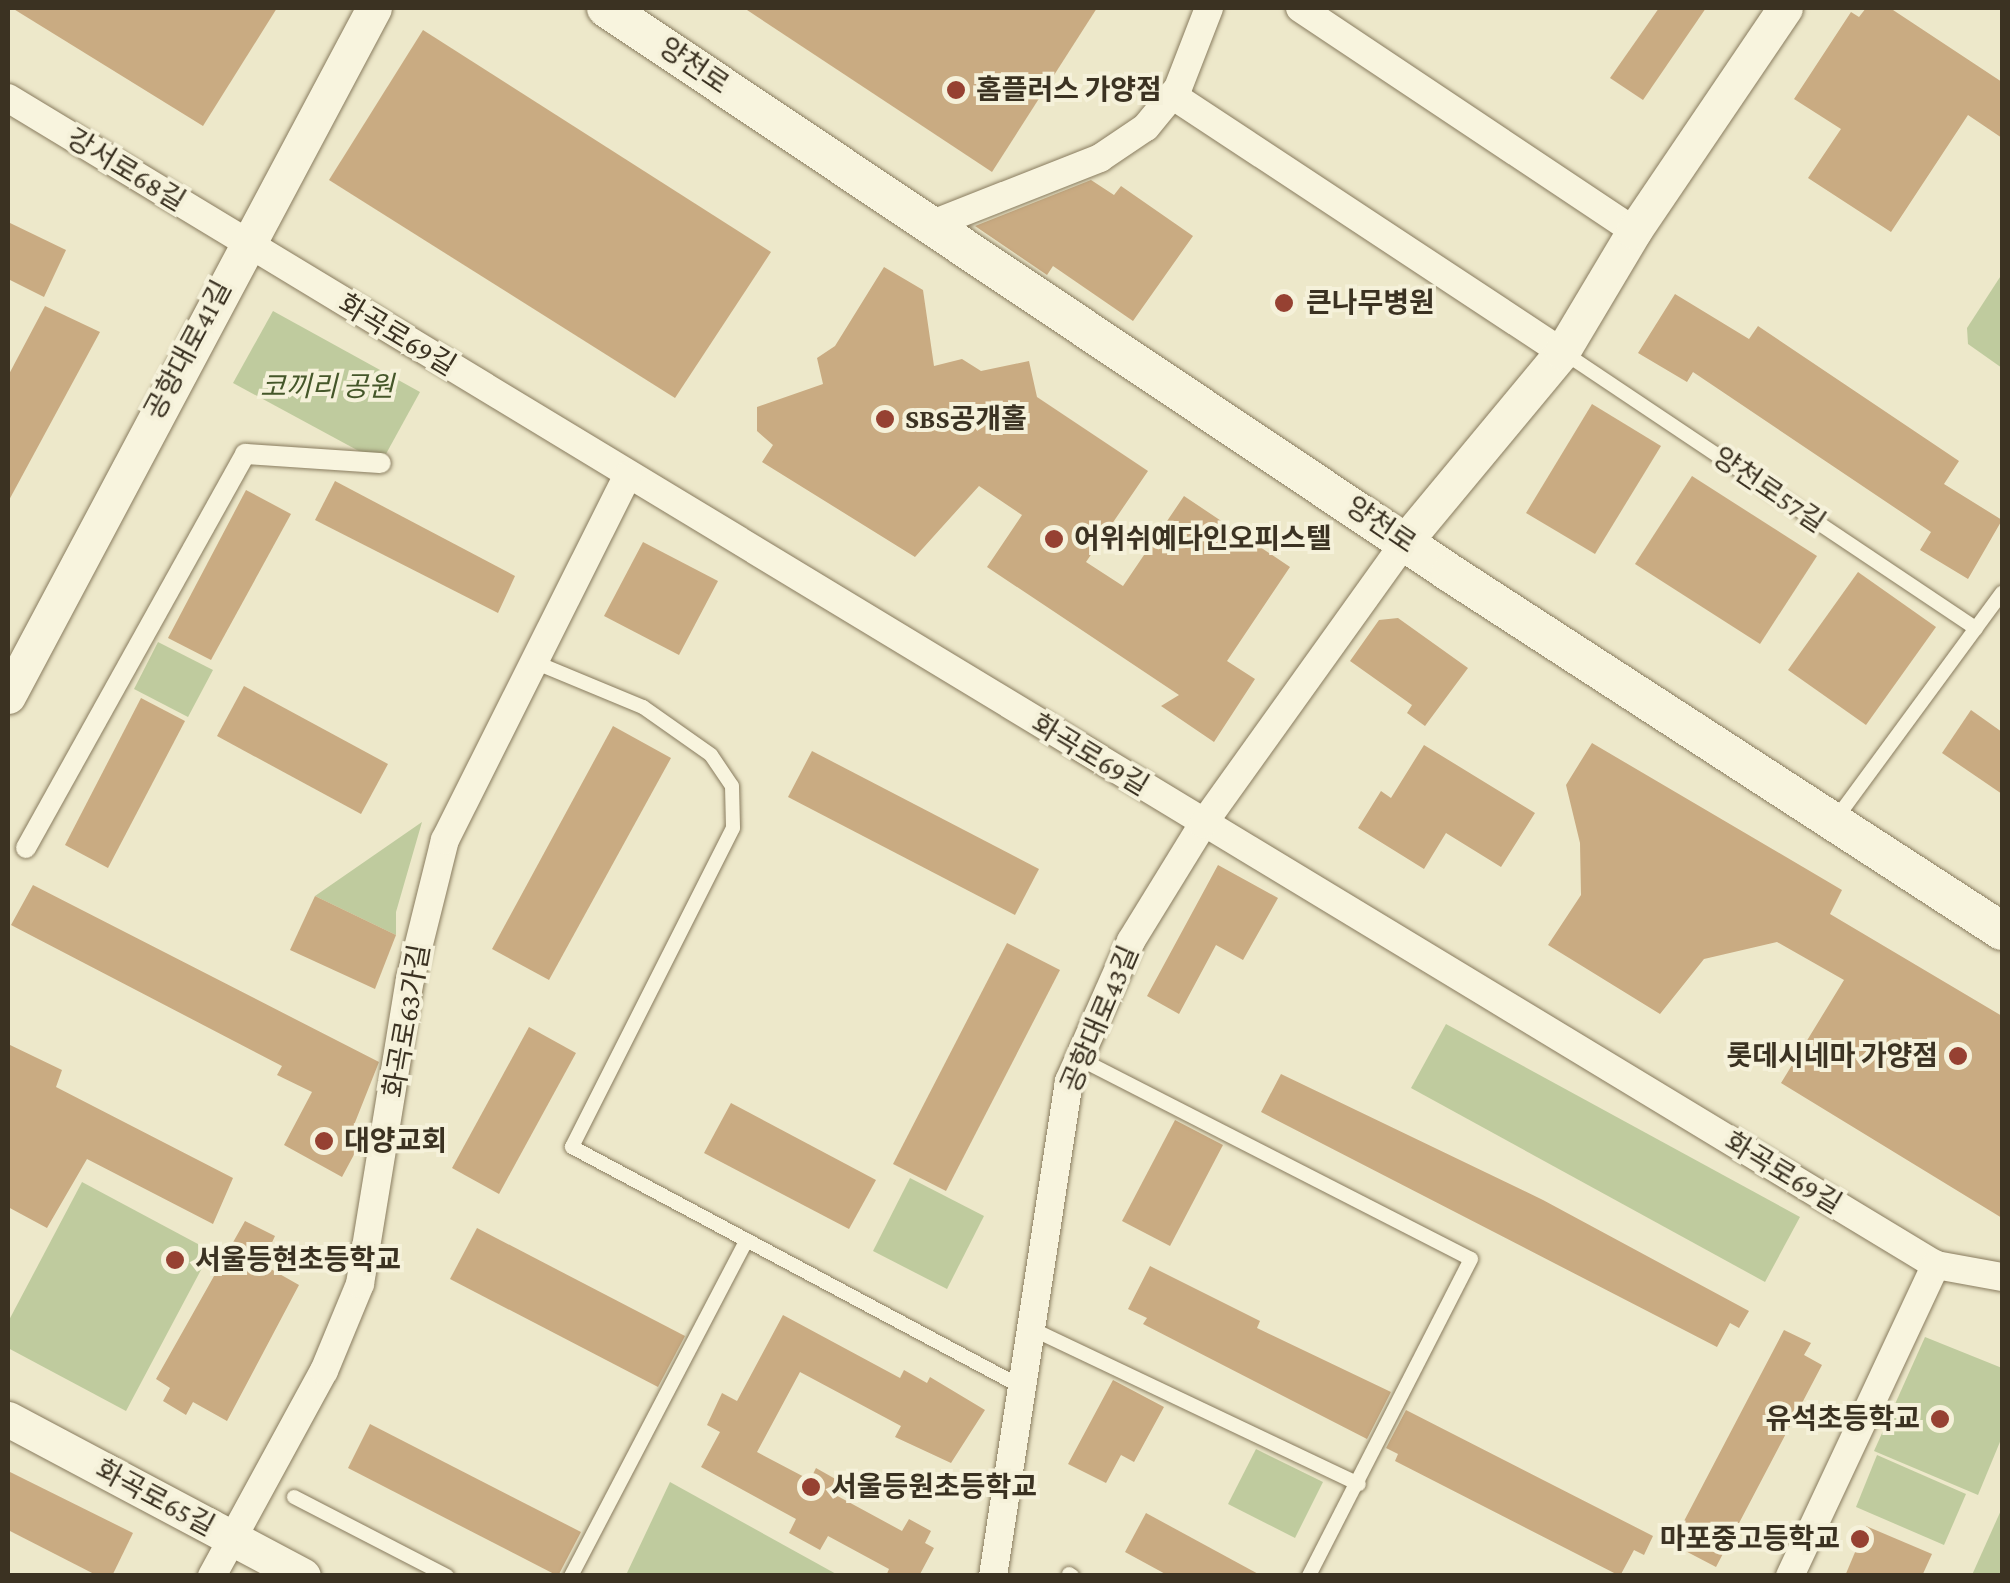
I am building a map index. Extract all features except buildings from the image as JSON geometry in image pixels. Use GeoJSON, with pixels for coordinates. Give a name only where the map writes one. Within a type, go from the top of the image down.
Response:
{"type":"FeatureCollection","features":[{"type":"Feature","properties":{"kind":"main road","name":"양천로"},"geometry":{"type":"LineString","coordinates":[[606,8],[1831,825],[2002,931]]}},
{"type":"Feature","properties":{"kind":"street","name":"공항대로41길"},"geometry":{"type":"LineString","coordinates":[[8,696],[244,243],[374,8]]}},
{"type":"Feature","properties":{"kind":"street"},"geometry":{"type":"LineString","coordinates":[[930,225],[1100,158],[1146,127],[1172,95],[1209,8]]}},
{"type":"Feature","properties":{"kind":"street"},"geometry":{"type":"LineString","coordinates":[[1300,8],[1634,231]]}},
{"type":"Feature","properties":{"kind":"street"},"geometry":{"type":"LineString","coordinates":[[1406,540],[1562,352],[1634,231],[1785,8]]}},
{"type":"Feature","properties":{"kind":"street","name":"양천로57길"},"geometry":{"type":"LineString","coordinates":[[1172,95],[1562,352]]}},
{"type":"Feature","properties":{"kind":"street","name":"강서로68길"},"geometry":{"type":"LineString","coordinates":[[8,98],[244,243]]}},
{"type":"Feature","properties":{"kind":"street","name":"화곡로69길"},"geometry":{"type":"LineString","coordinates":[[244,243],[1936,1265],[2002,1278]]}},
{"type":"Feature","properties":{"kind":"street"},"geometry":{"type":"LineString","coordinates":[[26,848],[245,454],[381,464]]}},
{"type":"Feature","properties":{"kind":"street","name":"화곡로63가길"},"geometry":{"type":"LineString","coordinates":[[212,1576],[324,1371],[360,1284],[410,980],[445,840],[628,474]]}},
{"type":"Feature","properties":{"kind":"street","name":"공항대로43길"},"geometry":{"type":"LineString","coordinates":[[993,1576],[1051,1176],[1078,1058],[1131,940],[1202,824],[1406,540]]}},
{"type":"Feature","properties":{"kind":"street"},"geometry":{"type":"LineString","coordinates":[[1790,1576],[1936,1265]]}},
{"type":"Feature","properties":{"kind":"street","name":"화곡로65길"},"geometry":{"type":"LineString","coordinates":[[8,1420],[303,1576]]}},
{"type":"Feature","properties":{"kind":"lane","name":"양천로57길"},"geometry":{"type":"LineString","coordinates":[[1562,352],[1976,628]]}},
{"type":"Feature","properties":{"kind":"lane"},"geometry":{"type":"LineString","coordinates":[[1831,825],[2002,593]]}},
{"type":"Feature","properties":{"kind":"lane"},"geometry":{"type":"LineString","coordinates":[[532,660],[643,707],[711,755],[732,786],[733,828],[572,1147],[1020,1386]]}},
{"type":"Feature","properties":{"kind":"lane"},"geometry":{"type":"LineString","coordinates":[[1078,1058],[1471,1259],[1309,1576]]}},
{"type":"Feature","properties":{"kind":"lane"},"geometry":{"type":"LineString","coordinates":[[571,1576],[746,1240]]}},
{"type":"Feature","properties":{"kind":"lane"},"geometry":{"type":"LineString","coordinates":[[1029,1328],[1359,1484]]}},
{"type":"Feature","properties":{"kind":"lane"},"geometry":{"type":"LineString","coordinates":[[294,1497],[447,1576]]}},
{"type":"Feature","properties":{"kind":"green space"},"geometry":{"type":"Polygon","coordinates":[[[2002,274],[2002,368],[1968,344],[1967,328],[2002,274]]]}},
{"type":"Feature","properties":{"kind":"green space","name":"코끼리 공원"},"geometry":{"type":"Polygon","coordinates":[[[273,311],[420,392],[381,463],[233,383],[273,311]]]}},
{"type":"Feature","properties":{"kind":"green space"},"geometry":{"type":"Polygon","coordinates":[[[158,642],[213,670],[188,717],[134,689],[158,642]]]}},
{"type":"Feature","properties":{"kind":"green space"},"geometry":{"type":"Polygon","coordinates":[[[422,822],[396,912],[396,935],[315,896],[422,822]]]}},
{"type":"Feature","properties":{"kind":"green space"},"geometry":{"type":"Polygon","coordinates":[[[1446,1024],[1800,1217],[1765,1282],[1411,1088],[1446,1024]]]}},
{"type":"Feature","properties":{"kind":"green space"},"geometry":{"type":"Polygon","coordinates":[[[910,1178],[984,1216],[947,1289],[873,1251],[910,1178]]]}},
{"type":"Feature","properties":{"kind":"green space"},"geometry":{"type":"Polygon","coordinates":[[[82,1182],[211,1251],[126,1411],[8,1348],[8,1322],[82,1182]]]}},
{"type":"Feature","properties":{"kind":"green space"},"geometry":{"type":"Polygon","coordinates":[[[1925,1337],[2002,1368],[2002,1437],[1978,1495],[1874,1451],[1925,1337]]]}},
{"type":"Feature","properties":{"kind":"green space"},"geometry":{"type":"Polygon","coordinates":[[[1256,1449],[1323,1482],[1295,1538],[1228,1504],[1256,1449]]]}},
{"type":"Feature","properties":{"kind":"green space"},"geometry":{"type":"Polygon","coordinates":[[[1877,1455],[1966,1494],[1944,1545],[1856,1507],[1877,1455]]]}},
{"type":"Feature","properties":{"kind":"green space"},"geometry":{"type":"Polygon","coordinates":[[[670,1482],[838,1575],[626,1575],[670,1482]]]}},
{"type":"Feature","properties":{"kind":"green space"},"geometry":{"type":"Polygon","coordinates":[[[2002,1508],[2002,1575],[1972,1575],[2002,1508]]]}},
{"type":"Feature","properties":{"kind":"place","name":"홈플러스 가양점"},"geometry":{"type":"Point","coordinates":[956,90]}},
{"type":"Feature","properties":{"kind":"place","name":"큰나무병원"},"geometry":{"type":"Point","coordinates":[1284,303]}},
{"type":"Feature","properties":{"kind":"place","name":"SBS공개홀"},"geometry":{"type":"Point","coordinates":[885,419]}},
{"type":"Feature","properties":{"kind":"place","name":"어위쉬예다인오피스텔"},"geometry":{"type":"Point","coordinates":[1054,539]}},
{"type":"Feature","properties":{"kind":"place","name":"롯데시네마 가양점"},"geometry":{"type":"Point","coordinates":[1958,1056]}},
{"type":"Feature","properties":{"kind":"place","name":"대양교회"},"geometry":{"type":"Point","coordinates":[324,1141]}},
{"type":"Feature","properties":{"kind":"place","name":"서울등현초등학교"},"geometry":{"type":"Point","coordinates":[175,1260]}},
{"type":"Feature","properties":{"kind":"place","name":"유석초등학교"},"geometry":{"type":"Point","coordinates":[1940,1419]}},
{"type":"Feature","properties":{"kind":"place","name":"서울등원초등학교"},"geometry":{"type":"Point","coordinates":[811,1487]}},
{"type":"Feature","properties":{"kind":"place","name":"마포중고등학교"},"geometry":{"type":"Point","coordinates":[1860,1539]}}]}
